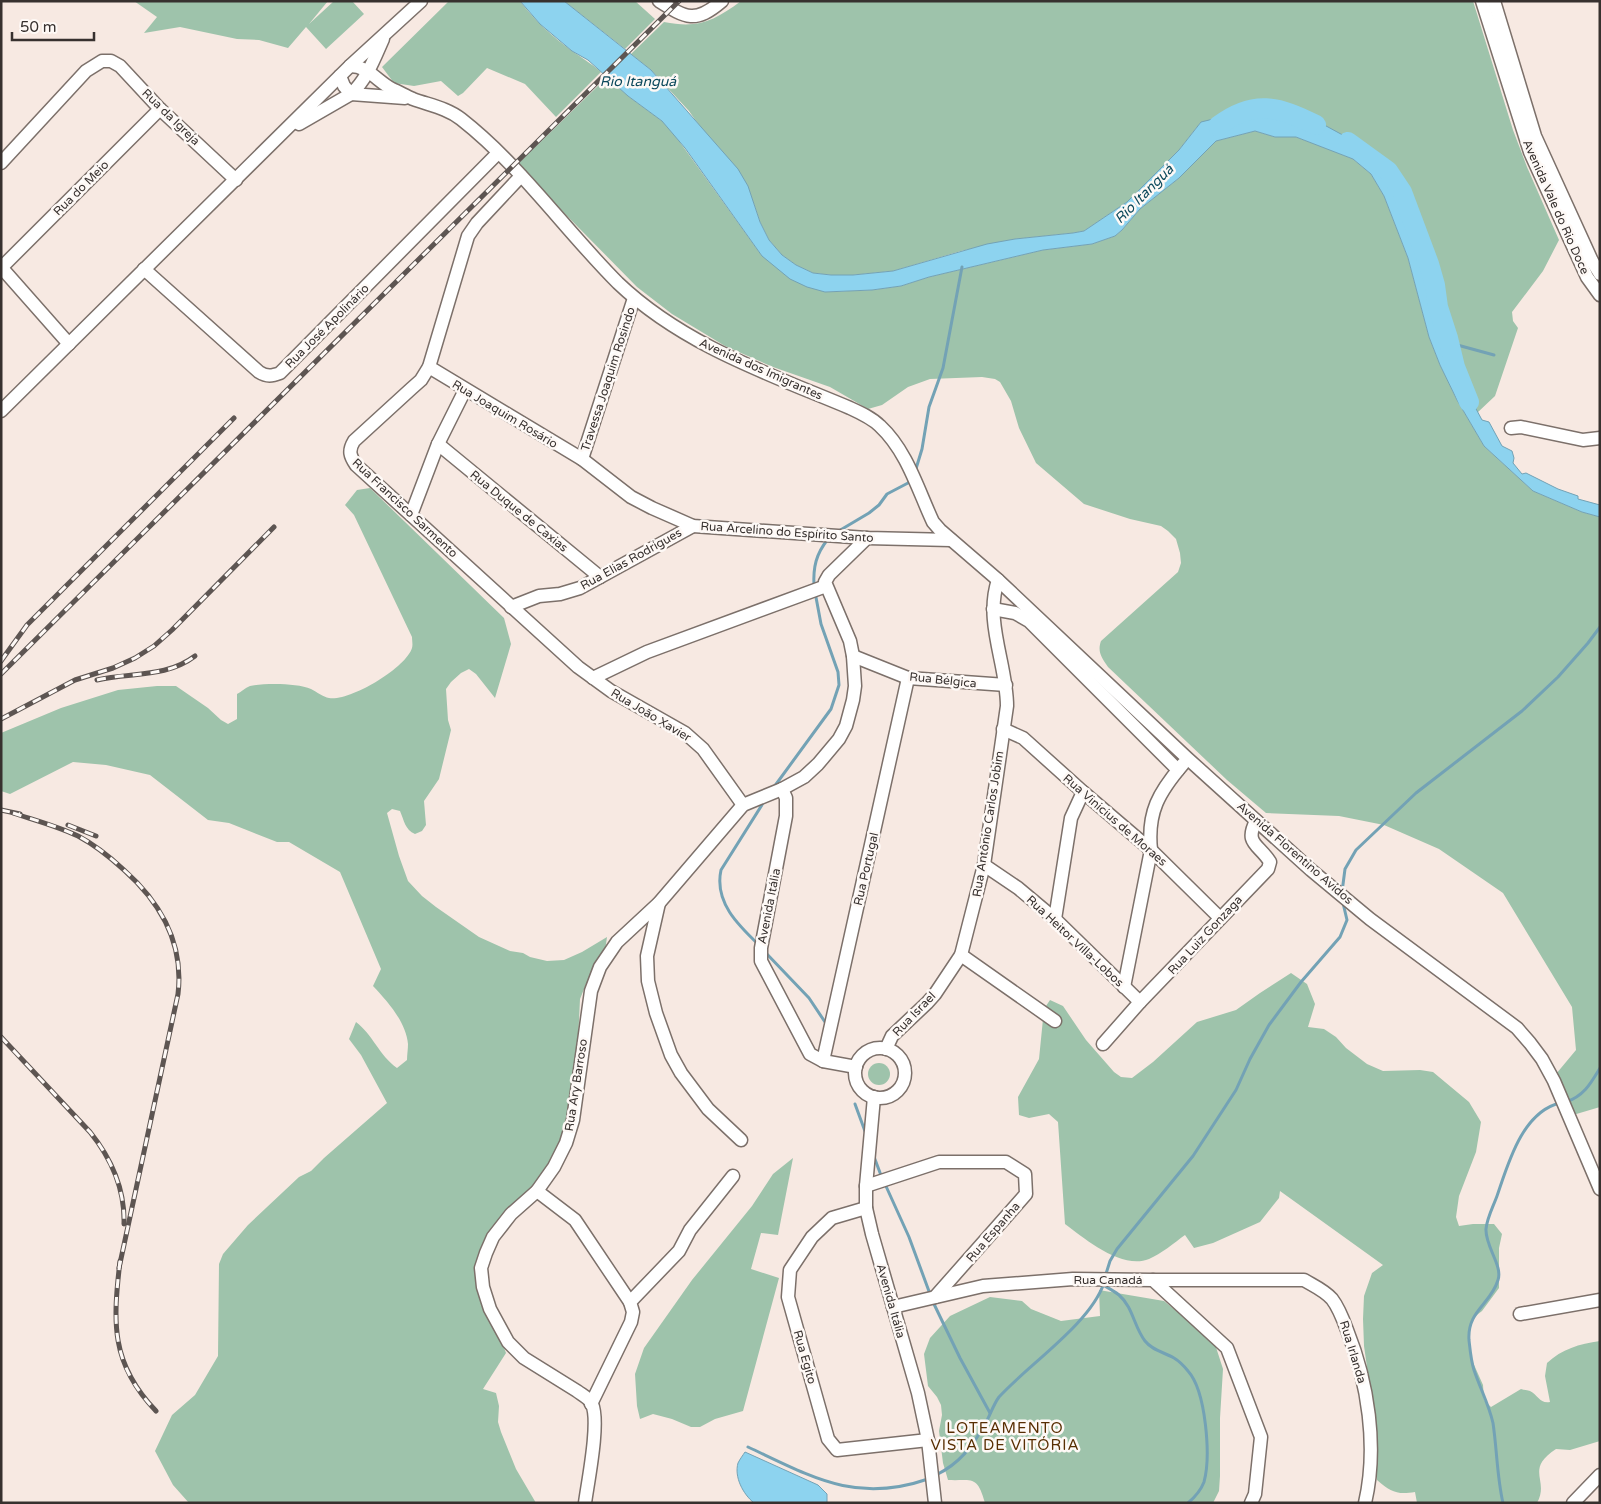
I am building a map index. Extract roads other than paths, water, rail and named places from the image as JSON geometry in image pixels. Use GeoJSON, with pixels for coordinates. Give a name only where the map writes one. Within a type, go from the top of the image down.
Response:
{"type":"FeatureCollection","features":[{"type":"Feature","properties":{"kind":"street"},"geometry":{"type":"LineString","coordinates":[[1,411],[350,66],[421,1]]}},
{"type":"Feature","properties":{"kind":"street"},"geometry":{"type":"LineString","coordinates":[[658,1],[677,13],[689,17],[705,14],[722,1]]}},
{"type":"Feature","properties":{"kind":"street","name":"Avenida Vale do Rio Doce"},"geometry":{"type":"LineString","coordinates":[[1482,1],[1530,152],[1587,277],[1600,295]]}},
{"type":"Feature","properties":{"kind":"street","name":"Avenida Vale do Rio Doce"},"geometry":{"type":"LineString","coordinates":[[1494,1],[1536,136],[1592,261],[1600,274]]}},
{"type":"Feature","properties":{"kind":"street"},"geometry":{"type":"LineString","coordinates":[[285,132],[351,94],[363,82],[387,32]]}},
{"type":"Feature","properties":{"kind":"street","name":"Rua da Igreja"},"geometry":{"type":"LineString","coordinates":[[1,163],[86,71],[102,61],[112,61],[120,66],[160,109],[236,180]]}},
{"type":"Feature","properties":{"kind":"street","name":"Avenida dos Imigrantes"},"geometry":{"type":"LineString","coordinates":[[350,66],[360,67],[369,71],[378,81],[412,99],[446,110],[460,118],[521,176],[601,266],[634,298],[676,328],[711,348],[850,408],[871,419],[881,427],[901,454],[933,522],[951,540]]}},
{"type":"Feature","properties":{"kind":"street"},"geometry":{"type":"LineString","coordinates":[[340,76],[344,86],[351,94]]}},
{"type":"Feature","properties":{"kind":"street","name":"Avenida dos Imigrantes"},"geometry":{"type":"LineString","coordinates":[[351,94],[412,99]]}},
{"type":"Feature","properties":{"kind":"street","name":"Rua do Meio"},"geometry":{"type":"LineString","coordinates":[[1,268],[160,109]]}},
{"type":"Feature","properties":{"kind":"street","name":"Rua José Apolinário"},"geometry":{"type":"LineString","coordinates":[[144,269],[259,372],[265,376],[272,376],[280,373],[498,153]]}},
{"type":"Feature","properties":{"kind":"street","name":"Rua Francisco Sarmento"},"geometry":{"type":"LineString","coordinates":[[511,607],[356,465],[350,456],[350,447],[354,441],[421,380],[429,368],[468,236],[476,223],[521,176]]}},
{"type":"Feature","properties":{"kind":"street"},"geometry":{"type":"LineString","coordinates":[[1,268],[69,344]]}},
{"type":"Feature","properties":{"kind":"street","name":"Travessa Joaquim Rosindo"},"geometry":{"type":"LineString","coordinates":[[582,459],[634,298]]}},
{"type":"Feature","properties":{"kind":"street","name":"Rua Joaquim Rosário"},"geometry":{"type":"LineString","coordinates":[[429,368],[582,459]]}},
{"type":"Feature","properties":{"kind":"street"},"geometry":{"type":"LineString","coordinates":[[411,515],[438,444],[465,390]]}},
{"type":"Feature","properties":{"kind":"street"},"geometry":{"type":"LineString","coordinates":[[1511,428],[1521,427],[1583,440],[1600,438]]}},
{"type":"Feature","properties":{"kind":"street","name":"Rua Duque de Caxias"},"geometry":{"type":"LineString","coordinates":[[438,444],[600,577]]}},
{"type":"Feature","properties":{"kind":"street","name":"Rua Arcelino do Espírito Santo"},"geometry":{"type":"LineString","coordinates":[[582,459],[631,496],[652,508],[692,526],[867,538],[951,540]]}},
{"type":"Feature","properties":{"kind":"street","name":"Rua Elias Rodrigues"},"geometry":{"type":"LineString","coordinates":[[511,607],[539,596],[570,592],[692,526]]}},
{"type":"Feature","properties":{"kind":"street"},"geometry":{"type":"LineString","coordinates":[[743,805],[782,789],[804,777],[839,739],[848,719],[853,700],[855,686],[853,656],[850,641],[825,582],[829,575],[867,538]]}},
{"type":"Feature","properties":{"kind":"street","name":"Avenida Florentino Avidos"},"geometry":{"type":"LineString","coordinates":[[951,540],[998,580],[1187,758],[1311,870],[1370,919],[1517,1028],[1542,1059],[1561,1097],[1600,1188]]}},
{"type":"Feature","properties":{"kind":"street","name":"Rua Antônio Carlos Jobim"},"geometry":{"type":"LineString","coordinates":[[961,955],[984,865],[1007,706],[1006,685],[995,632],[993,609],[995,588],[998,580]]}},
{"type":"Feature","properties":{"kind":"street"},"geometry":{"type":"LineString","coordinates":[[593,678],[647,652],[826,586]]}},
{"type":"Feature","properties":{"kind":"street","name":"Rua João Xavier"},"geometry":{"type":"LineString","coordinates":[[511,607],[578,667],[610,691],[685,733],[703,749],[743,805]]}},
{"type":"Feature","properties":{"kind":"street"},"geometry":{"type":"LineString","coordinates":[[993,609],[1015,613],[1029,621],[1178,770]]}},
{"type":"Feature","properties":{"kind":"street","name":"Rua Bélgica"},"geometry":{"type":"LineString","coordinates":[[853,656],[908,678],[1006,685]]}},
{"type":"Feature","properties":{"kind":"street","name":"Rua Portugal"},"geometry":{"type":"LineString","coordinates":[[823,1061],[908,678]]}},
{"type":"Feature","properties":{"kind":"street","name":"Rua Vinicius de Moraes"},"geometry":{"type":"LineString","coordinates":[[1003,729],[1023,738],[1151,850],[1220,918]]}},
{"type":"Feature","properties":{"kind":"street"},"geometry":{"type":"LineString","coordinates":[[1124,987],[1151,850],[1149,832],[1151,817],[1157,801],[1187,758]]}},
{"type":"Feature","properties":{"kind":"street","name":"Avenida Itália"},"geometry":{"type":"LineString","coordinates":[[782,789],[786,798],[786,816],[761,948],[761,961],[806,1048],[816,1058],[823,1061]]}},
{"type":"Feature","properties":{"kind":"street"},"geometry":{"type":"LineString","coordinates":[[1055,919],[1071,818],[1083,792]]}},
{"type":"Feature","properties":{"kind":"street","name":"Rua Ary Barroso"},"geometry":{"type":"LineString","coordinates":[[592,1404],[585,1396],[524,1358],[508,1342],[490,1308],[483,1287],[481,1268],[492,1237],[511,1214],[537,1191],[554,1167],[566,1143],[573,1120],[591,991],[595,979],[608,955],[617,942],[659,903],[743,805]]}},
{"type":"Feature","properties":{"kind":"street","name":"Rua Luiz Gonzaga"},"geometry":{"type":"LineString","coordinates":[[1103,1044],[1140,1002],[1268,869],[1270,862],[1268,857],[1252,839],[1250,834],[1256,820]]}},
{"type":"Feature","properties":{"kind":"street","name":"Rua Heitor Villa-Lobos"},"geometry":{"type":"LineString","coordinates":[[984,865],[1018,888],[1055,919],[1140,1002]]}},
{"type":"Feature","properties":{"kind":"street"},"geometry":{"type":"LineString","coordinates":[[659,903],[647,956],[648,981],[656,1013],[671,1055],[681,1074],[708,1109],[741,1140]]}},
{"type":"Feature","properties":{"kind":"street"},"geometry":{"type":"LineString","coordinates":[[961,955],[1055,1021]]}},
{"type":"Feature","properties":{"kind":"street","name":"Rua Israel"},"geometry":{"type":"LineString","coordinates":[[886,1049],[892,1036],[927,1004],[935,994],[961,955]]}},
{"type":"Feature","properties":{"kind":"street"},"geometry":{"type":"LineString","coordinates":[[873,1049],[886,1049],[892,1051],[901,1060],[904,1066],[904,1079],[898,1090],[893,1094],[881,1098],[874,1097],[863,1091],[859,1086],[856,1067],[862,1056],[873,1049]]}},
{"type":"Feature","properties":{"kind":"street"},"geometry":{"type":"LineString","coordinates":[[823,1061],[856,1067]]}},
{"type":"Feature","properties":{"kind":"street","name":"Avenida Itália"},"geometry":{"type":"LineString","coordinates":[[874,1097],[866,1186],[866,1208],[918,1393],[928,1440],[936,1503]]}},
{"type":"Feature","properties":{"kind":"street","name":"Rua Espanha"},"geometry":{"type":"LineString","coordinates":[[866,1186],[939,1162],[1006,1162],[1025,1174],[1026,1194],[935,1298]]}},
{"type":"Feature","properties":{"kind":"street"},"geometry":{"type":"LineString","coordinates":[[630,1302],[679,1251],[690,1230],[733,1176]]}},
{"type":"Feature","properties":{"kind":"street"},"geometry":{"type":"LineString","coordinates":[[537,1191],[575,1220],[630,1302],[632,1312],[631,1322],[592,1404],[595,1418],[585,1503]]}},
{"type":"Feature","properties":{"kind":"street","name":"Rua Egito"},"geometry":{"type":"LineString","coordinates":[[866,1208],[832,1218],[812,1237],[790,1270],[788,1297],[828,1439],[837,1450],[928,1440]]}},
{"type":"Feature","properties":{"kind":"street","name":"Rua Canadá"},"geometry":{"type":"LineString","coordinates":[[893,1307],[982,1286],[1073,1279],[1153,1280],[1226,1348],[1261,1437],[1255,1494],[1251,1503]]}},
{"type":"Feature","properties":{"kind":"street","name":"Rua Irlanda"},"geometry":{"type":"LineString","coordinates":[[1153,1280],[1304,1280],[1320,1289],[1332,1300],[1341,1313],[1351,1340],[1361,1373],[1367,1406],[1370,1468],[1365,1503]]}},
{"type":"Feature","properties":{"kind":"street"},"geometry":{"type":"LineString","coordinates":[[1520,1314],[1600,1300]]}},
{"type":"Feature","properties":{"kind":"street"},"geometry":{"type":"LineString","coordinates":[[1574,1503],[1600,1475]]}},
{"type":"Feature","properties":{"kind":"water","name":"Rio Itanguá"},"geometry":{"type":"Polygon","coordinates":[[[520,1],[564,1],[651,70],[738,169],[748,186],[760,222],[769,240],[782,255],[796,265],[813,273],[853,275],[893,271],[987,244],[1084,231],[1127,202],[1179,150],[1201,122],[1246,111],[1306,115],[1361,145],[1397,194],[1413,232],[1444,319],[1452,364],[1482,420],[1489,422],[1502,446],[1512,451],[1513,463],[1522,474],[1526,473],[1558,489],[1578,496],[1578,499],[1600,505],[1600,517],[1582,512],[1533,491],[1484,446],[1457,400],[1440,365],[1429,337],[1408,258],[1384,196],[1371,174],[1353,159],[1296,137],[1275,137],[1255,131],[1216,141],[1179,178],[1140,209],[1115,236],[1092,244],[1043,250],[929,277],[901,286],[872,290],[825,292],[807,287],[790,279],[762,256],[685,148],[662,121],[628,96],[588,60],[572,51],[540,24],[520,1]]]}},
{"type":"Feature","properties":{"kind":"water"},"geometry":{"type":"Polygon","coordinates":[[[745,1452],[818,1485],[827,1494],[827,1503],[754,1503],[743,1490],[737,1474],[738,1463],[745,1452]]]}},
{"type":"Feature","properties":{"kind":"waterway","name":"Rio Itanguá"},"geometry":{"type":"LineString","coordinates":[[1218,126],[1231,117],[1243,112],[1266,108],[1290,113],[1316,125]]}},
{"type":"Feature","properties":{"kind":"waterway","name":"Rio Itanguá"},"geometry":{"type":"LineString","coordinates":[[1348,142],[1388,171],[1402,192],[1429,264],[1435,285],[1438,307],[1455,367],[1469,402]]}},
{"type":"Feature","properties":{"kind":"waterway"},"geometry":{"type":"LineString","coordinates":[[915,472],[922,449],[929,407],[943,368],[962,267]]}},
{"type":"Feature","properties":{"kind":"waterway"},"geometry":{"type":"LineString","coordinates":[[1450,343],[1494,355]]}},
{"type":"Feature","properties":{"kind":"waterway"},"geometry":{"type":"LineString","coordinates":[[837,532],[869,513],[879,505],[887,494],[908,483],[910,480]]}},
{"type":"Feature","properties":{"kind":"waterway"},"geometry":{"type":"LineString","coordinates":[[814,586],[816,561],[828,539]]}},
{"type":"Feature","properties":{"kind":"waterway"},"geometry":{"type":"LineString","coordinates":[[774,787],[831,709],[839,685],[838,672],[821,624],[815,592]]}},
{"type":"Feature","properties":{"kind":"waterway"},"geometry":{"type":"LineString","coordinates":[[1342,892],[1345,869],[1356,850],[1416,793],[1522,711],[1558,677],[1600,627]]}},
{"type":"Feature","properties":{"kind":"waterway"},"geometry":{"type":"LineString","coordinates":[[759,945],[736,921],[724,903],[720,882],[721,870],[765,800]]}},
{"type":"Feature","properties":{"kind":"waterway"},"geometry":{"type":"LineString","coordinates":[[1105,1277],[1110,1261],[1117,1249],[1193,1156],[1236,1090],[1250,1059],[1269,1025],[1301,982],[1340,937],[1347,920],[1343,903]]}},
{"type":"Feature","properties":{"kind":"waterway"},"geometry":{"type":"LineString","coordinates":[[765,952],[809,998],[827,1025]]}},
{"type":"Feature","properties":{"kind":"waterway"},"geometry":{"type":"LineString","coordinates":[[1566,1102],[1582,1093],[1600,1068]]}},
{"type":"Feature","properties":{"kind":"waterway"},"geometry":{"type":"LineString","coordinates":[[1503,1503],[1493,1423],[1473,1366],[1469,1330],[1475,1315],[1495,1288],[1498,1280],[1498,1269],[1488,1242],[1486,1229],[1506,1169],[1526,1128],[1547,1108],[1560,1103]]}},
{"type":"Feature","properties":{"kind":"waterway"},"geometry":{"type":"LineString","coordinates":[[855,1104],[866,1134]]}},
{"type":"Feature","properties":{"kind":"waterway"},"geometry":{"type":"LineString","coordinates":[[873,1154],[882,1178]]}},
{"type":"Feature","properties":{"kind":"waterway"},"geometry":{"type":"LineString","coordinates":[[885,1184],[909,1237],[930,1294]]}},
{"type":"Feature","properties":{"kind":"waterway"},"geometry":{"type":"LineString","coordinates":[[936,1475],[965,1454],[987,1421],[999,1397],[1073,1328],[1097,1298],[1104,1283]]}},
{"type":"Feature","properties":{"kind":"waterway"},"geometry":{"type":"LineString","coordinates":[[1103,1285],[1124,1300],[1145,1341],[1155,1349],[1178,1361],[1194,1380],[1203,1408],[1207,1456],[1204,1482],[1188,1503]]}},
{"type":"Feature","properties":{"kind":"waterway"},"geometry":{"type":"LineString","coordinates":[[933,1302],[960,1358],[990,1413]]}},
{"type":"Feature","properties":{"kind":"waterway"},"geometry":{"type":"LineString","coordinates":[[748,1447],[814,1477],[856,1488],[878,1489],[902,1486],[928,1479]]}},
{"type":"Feature","properties":{"kind":"railway"},"geometry":{"type":"LineString","coordinates":[[1,674],[679,1]]}},
{"type":"Feature","properties":{"kind":"railway"},"geometry":{"type":"LineString","coordinates":[[1,661],[27,625],[234,418]]}},
{"type":"Feature","properties":{"kind":"railway"},"geometry":{"type":"LineString","coordinates":[[1,719],[75,680],[113,668],[135,658],[154,646],[274,527]]}},
{"type":"Feature","properties":{"kind":"railway"},"geometry":{"type":"LineString","coordinates":[[97,680],[160,671],[184,663],[195,656]]}},
{"type":"Feature","properties":{"kind":"railway"},"geometry":{"type":"LineString","coordinates":[[1,810],[20,814]]}},
{"type":"Feature","properties":{"kind":"railway"},"geometry":{"type":"LineString","coordinates":[[13,813],[78,836],[119,865],[149,896],[159,911],[173,941],[177,958],[178,994],[119,1268]]}},
{"type":"Feature","properties":{"kind":"railway"},"geometry":{"type":"LineString","coordinates":[[68,825],[96,836]]}},
{"type":"Feature","properties":{"kind":"railway"},"geometry":{"type":"LineString","coordinates":[[1,1037],[98,1142],[110,1164],[119,1187],[124,1211],[124,1224]]}},
{"type":"Feature","properties":{"kind":"railway"},"geometry":{"type":"LineString","coordinates":[[120,1261],[116,1303],[118,1341],[130,1376],[156,1411]]}},
{"type":"Feature","properties":{"kind":"district","name":"LOTEAMENTO VISTA DE VITÓRIA"},"geometry":{"type":"Point","coordinates":[1005,1436]}}]}
